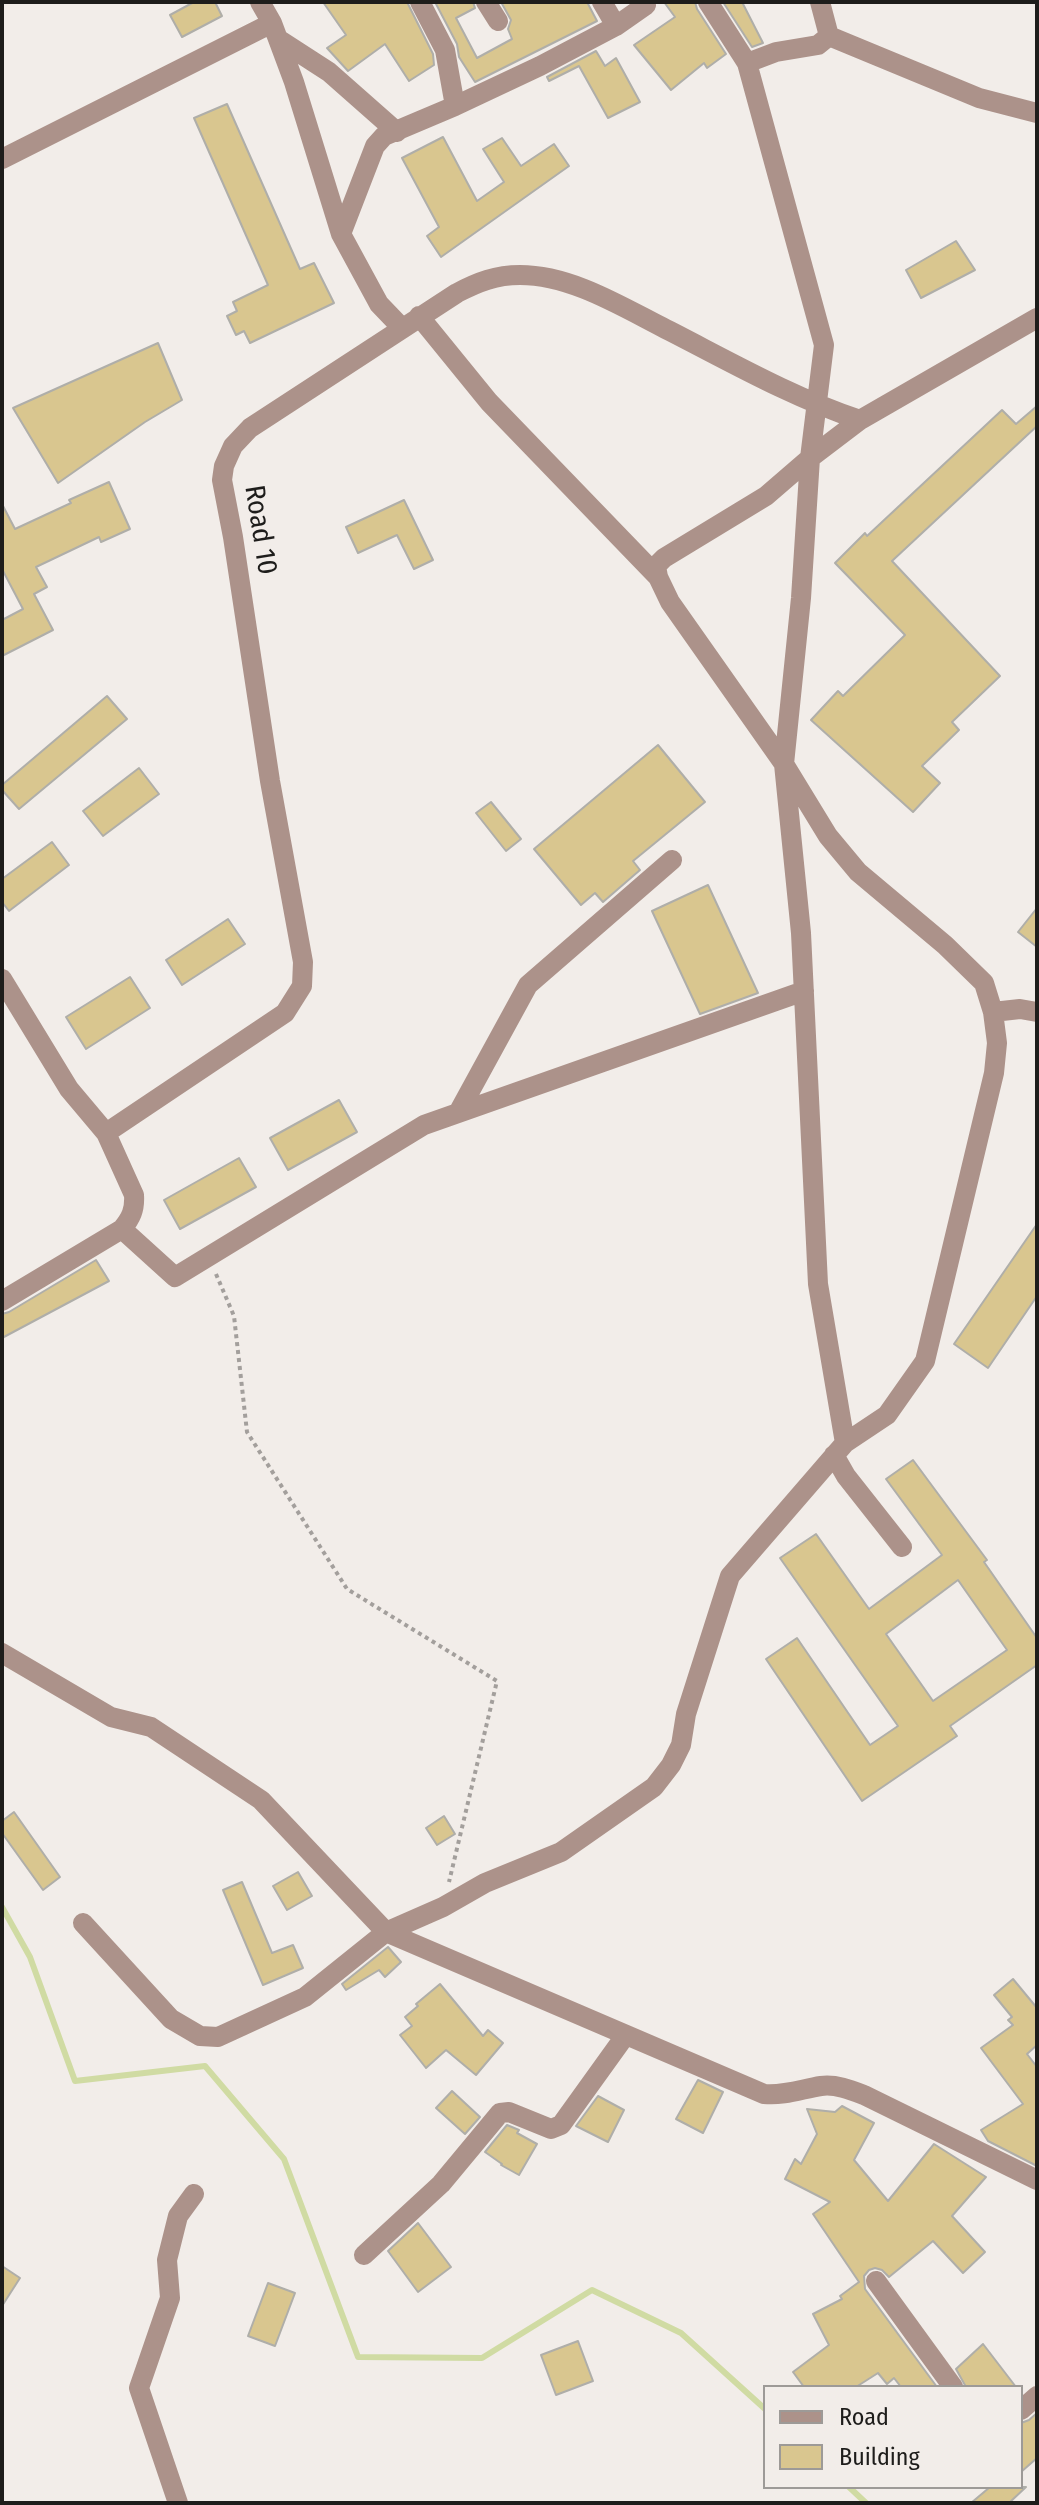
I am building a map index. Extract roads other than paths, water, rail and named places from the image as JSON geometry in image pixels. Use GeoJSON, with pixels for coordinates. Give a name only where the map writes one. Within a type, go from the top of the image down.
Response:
{"type":"FeatureCollection","features":[{"type":"Feature","properties":{"kind":"street"},"geometry":{"type":"LineString","coordinates":[[260,2],[275,31],[294,82],[341,234],[379,304],[411,322],[658,577]]}},
{"type":"Feature","properties":{"kind":"street"},"geometry":{"type":"LineString","coordinates":[[420,2],[445,50],[455,106]]}},
{"type":"Feature","properties":{"kind":"street"},"geometry":{"type":"LineString","coordinates":[[486,2],[498,21]]}},
{"type":"Feature","properties":{"kind":"street"},"geometry":{"type":"LineString","coordinates":[[602,2],[616,26]]}},
{"type":"Feature","properties":{"kind":"street"},"geometry":{"type":"LineString","coordinates":[[708,2],[747,63],[824,345],[810,458],[801,598],[784,764],[801,933],[818,1284],[840,1449],[846,1476],[902,1547]]}},
{"type":"Feature","properties":{"kind":"street"},"geometry":{"type":"LineString","coordinates":[[820,2],[829,36]]}},
{"type":"Feature","properties":{"kind":"street"},"geometry":{"type":"LineString","coordinates":[[341,234],[375,146],[384,136],[455,106],[616,26],[646,5]]}},
{"type":"Feature","properties":{"kind":"street"},"geometry":{"type":"LineString","coordinates":[[275,31],[329,72],[397,132]]}},
{"type":"Feature","properties":{"kind":"street"},"geometry":{"type":"LineString","coordinates":[[2,159],[275,31]]}},
{"type":"Feature","properties":{"kind":"street"},"geometry":{"type":"LineString","coordinates":[[747,63],[776,52],[818,45],[829,36]]}},
{"type":"Feature","properties":{"kind":"street"},"geometry":{"type":"LineString","coordinates":[[829,36],[979,98],[1037,113]]}},
{"type":"Feature","properties":{"kind":"street","name":"Road 10"},"geometry":{"type":"LineString","coordinates":[[106,1133],[285,1013],[302,986],[303,962],[270,781],[222,480],[224,466],[233,446],[250,428],[411,322],[483,279],[522,275],[577,287],[621,306],[818,406],[860,420]]}},
{"type":"Feature","properties":{"kind":"street"},"geometry":{"type":"LineString","coordinates":[[83,1923],[171,2019],[200,2036],[218,2037],[305,1997],[386,1932],[443,1907],[485,1883],[561,1852],[654,1787],[671,1765],[681,1745],[697,1674],[730,1576],[840,1449],[887,1415],[925,1361],[994,1073],[997,1043],[993,1012],[984,983],[945,945],[858,872],[828,836],[784,764],[670,602],[656,566],[664,558],[766,496],[860,420],[1037,318]]}},
{"type":"Feature","properties":{"kind":"street"},"geometry":{"type":"LineString","coordinates":[[458,1113],[528,985],[672,860]]}},
{"type":"Feature","properties":{"kind":"street"},"geometry":{"type":"LineString","coordinates":[[2,979],[69,1089],[106,1133],[134,1195],[135,1205],[132,1217],[122,1229],[2,1301]]}},
{"type":"Feature","properties":{"kind":"street"},"geometry":{"type":"LineString","coordinates":[[122,1229],[175,1277],[424,1125],[804,991]]}},
{"type":"Feature","properties":{"kind":"street"},"geometry":{"type":"LineString","coordinates":[[993,1012],[1020,1009],[1037,1012]]}},
{"type":"Feature","properties":{"kind":"street"},"geometry":{"type":"LineString","coordinates":[[2,1653],[111,1717],[151,1727],[261,1800],[386,1932],[764,2094],[775,2095],[824,2086],[849,2089],[1037,2180]]}},
{"type":"Feature","properties":{"kind":"street"},"geometry":{"type":"LineString","coordinates":[[364,2255],[441,2184],[500,2113],[509,2112],[551,2129],[561,2125],[625,2036]]}},
{"type":"Feature","properties":{"kind":"street"},"geometry":{"type":"LineString","coordinates":[[178,2503],[139,2388],[170,2298],[167,2260],[178,2216],[194,2194]]}},
{"type":"Feature","properties":{"kind":"street"},"geometry":{"type":"LineString","coordinates":[[876,2281],[952,2385]]}},
{"type":"Feature","properties":{"kind":"waterway"},"geometry":{"type":"LineString","coordinates":[[2,1907],[30,1957],[75,2081],[205,2066],[284,2159],[358,2357],[482,2358],[592,2290],[681,2333],[763,2407]]}},
{"type":"Feature","properties":{"kind":"waterway"},"geometry":{"type":"LineString","coordinates":[[851,2489],[866,2503]]}}]}
